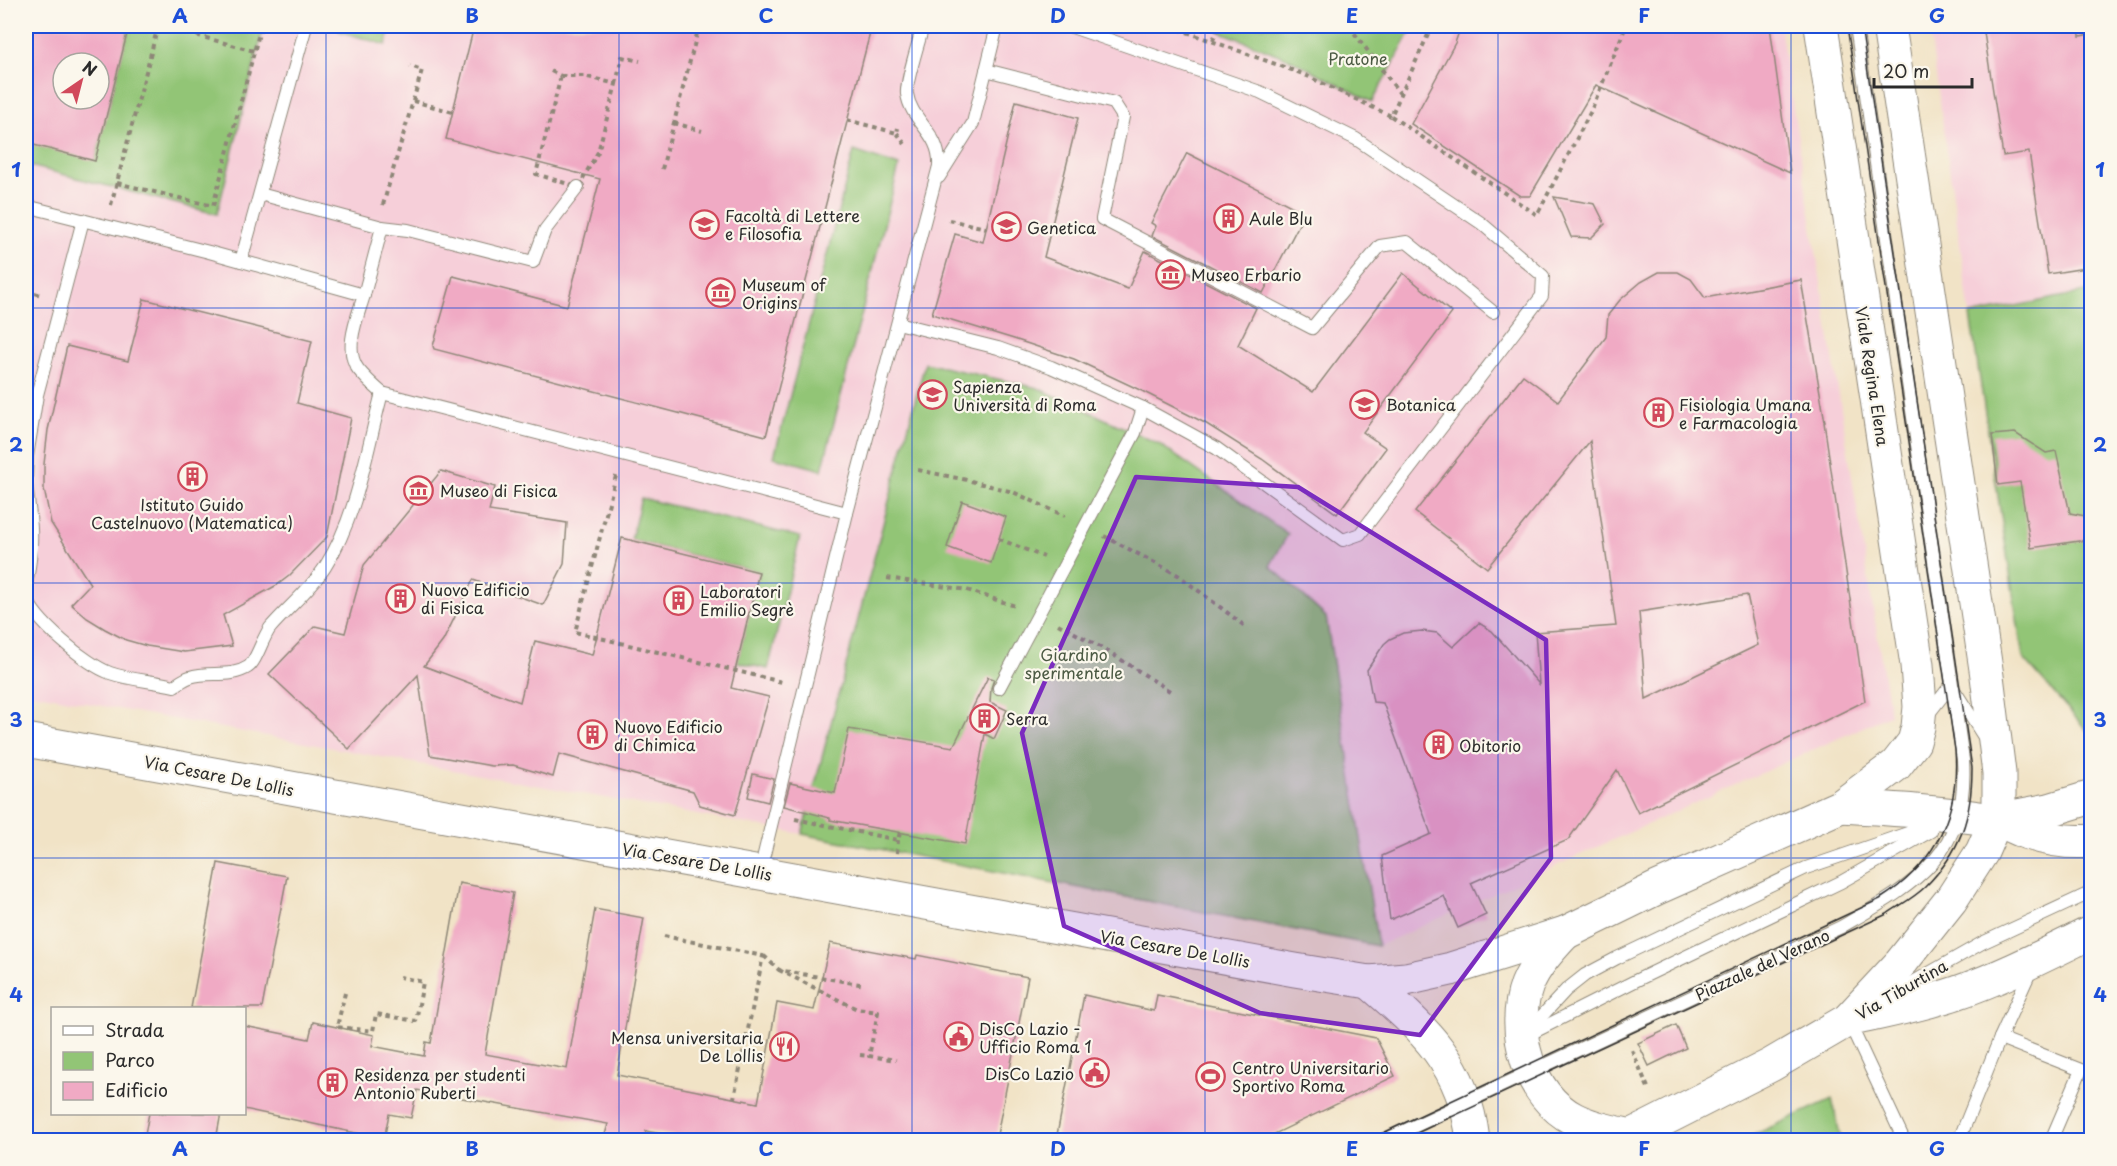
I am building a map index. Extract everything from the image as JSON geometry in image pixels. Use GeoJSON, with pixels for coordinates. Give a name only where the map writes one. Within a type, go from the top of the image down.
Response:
{"type":"FeatureCollection","features":[{"type":"Feature","properties":{"kind":"main road","name":"Viale Regina Elena"},"geometry":{"type":"LineString","coordinates":[[1821,26],[1917,665],[1920,692],[1918,727]]}},
{"type":"Feature","properties":{"kind":"main road"},"geometry":{"type":"LineString","coordinates":[[1565,933],[1538,965],[1527,985],[1524,997],[1522,1038],[1525,1054],[1546,1095],[1565,1114],[1629,1139],[1771,1065],[1848,1020],[1900,964],[1951,900],[1982,852],[1996,820],[2000,790],[1987,676],[1889,26]]}},
{"type":"Feature","properties":{"kind":"main road"},"geometry":{"type":"LineString","coordinates":[[1369,982],[1433,975],[1565,933],[1657,888],[1841,806],[1900,760],[1914,742],[1918,727]]}},
{"type":"Feature","properties":{"kind":"main road","name":"Via Cesare De Lollis"},"geometry":{"type":"LineString","coordinates":[[26,740],[1369,982]]}},
{"type":"Feature","properties":{"kind":"main road"},"geometry":{"type":"LineString","coordinates":[[1996,820],[2049,810],[2091,797]]}},
{"type":"Feature","properties":{"kind":"main road"},"geometry":{"type":"LineString","coordinates":[[1841,806],[1996,820],[2030,834],[2051,839],[2076,843],[2091,841]]}},
{"type":"Feature","properties":{"kind":"main road","name":"Via Tiburtina"},"geometry":{"type":"LineString","coordinates":[[1848,1020],[1935,1000],[1982,984],[2035,961],[2091,932]]}},
{"type":"Feature","properties":{"kind":"main road"},"geometry":{"type":"LineString","coordinates":[[1369,982],[1411,1018],[1440,1051],[1457,1080],[1466,1102],[1473,1140]]}},
{"type":"Feature","properties":{"kind":"lane"},"geometry":{"type":"LineString","coordinates":[[241,261],[306,26]]}},
{"type":"Feature","properties":{"kind":"lane"},"geometry":{"type":"LineString","coordinates":[[760,873],[847,513],[935,183],[939,159],[936,144],[915,114],[906,93],[923,26]]}},
{"type":"Feature","properties":{"kind":"lane"},"geometry":{"type":"LineString","coordinates":[[935,183],[973,123],[998,26]]}},
{"type":"Feature","properties":{"kind":"lane"},"geometry":{"type":"LineString","coordinates":[[898,323],[998,348],[1051,367],[1143,408],[1216,448],[1343,540],[1360,534],[1542,296],[1543,276],[1481,223],[1356,139],[1260,92],[1070,26]]}},
{"type":"Feature","properties":{"kind":"lane","name":"Viale Regina Elena"},"geometry":{"type":"LineString","coordinates":[[1856,26],[1951,685]]}},
{"type":"Feature","properties":{"kind":"lane"},"geometry":{"type":"LineString","coordinates":[[986,70],[1114,103],[1122,117],[1102,219],[1312,328],[1380,246],[1407,242],[1493,312]]}},
{"type":"Feature","properties":{"kind":"lane"},"geometry":{"type":"LineString","coordinates":[[260,194],[380,226],[408,230],[533,262],[545,230],[578,187]]}},
{"type":"Feature","properties":{"kind":"lane"},"geometry":{"type":"LineString","coordinates":[[26,206],[364,295]]}},
{"type":"Feature","properties":{"kind":"lane"},"geometry":{"type":"LineString","coordinates":[[26,478],[27,456],[38,394],[82,220]]}},
{"type":"Feature","properties":{"kind":"lane"},"geometry":{"type":"LineString","coordinates":[[380,226],[354,329],[352,359],[357,368],[382,393],[847,513]]}},
{"type":"Feature","properties":{"kind":"lane"},"geometry":{"type":"LineString","coordinates":[[26,596],[36,616],[65,643],[110,673],[174,686],[191,676],[225,675],[250,666],[266,635],[315,580],[343,534],[354,508],[382,393]]}},
{"type":"Feature","properties":{"kind":"lane"},"geometry":{"type":"LineString","coordinates":[[999,688],[1135,433],[1143,408]]}},
{"type":"Feature","properties":{"kind":"lane"},"geometry":{"type":"LineString","coordinates":[[26,485],[33,529],[26,585]]}},
{"type":"Feature","properties":{"kind":"lane"},"geometry":{"type":"LineString","coordinates":[[1918,727],[1951,685],[1997,759]]}},
{"type":"Feature","properties":{"kind":"lane","name":"Piazzale del Verano"},"geometry":{"type":"LineString","coordinates":[[1385,1140],[1840,927],[1897,894],[1917,879],[1940,854],[1949,838],[1963,799],[1964,776],[1951,685]]}},
{"type":"Feature","properties":{"kind":"lane"},"geometry":{"type":"LineString","coordinates":[[1522,1038],[1636,980],[1841,882],[1958,816]]}},
{"type":"Feature","properties":{"kind":"lane"},"geometry":{"type":"LineString","coordinates":[[1522,1038],[1566,990],[1585,975],[1617,958],[1806,868],[1958,816]]}},
{"type":"Feature","properties":{"kind":"lane","name":"Via Tiburtina"},"geometry":{"type":"LineString","coordinates":[[1848,1020],[1953,958],[2091,892]]}},
{"type":"Feature","properties":{"kind":"lane"},"geometry":{"type":"LineString","coordinates":[[1959,1140],[2000,1038],[2035,961]]}},
{"type":"Feature","properties":{"kind":"lane"},"geometry":{"type":"LineString","coordinates":[[1848,1020],[1904,1140]]}},
{"type":"Feature","properties":{"kind":"lane"},"geometry":{"type":"LineString","coordinates":[[2000,1038],[2081,1070],[2051,1140]]}},
{"type":"Feature","properties":{"kind":"path"},"geometry":{"type":"LineString","coordinates":[[105,226],[160,26],[254,51]]}},
{"type":"Feature","properties":{"kind":"path"},"geometry":{"type":"LineString","coordinates":[[117,183],[213,207],[261,26]]}},
{"type":"Feature","properties":{"kind":"path"},"geometry":{"type":"LineString","coordinates":[[662,169],[699,26]]}},
{"type":"Feature","properties":{"kind":"path"},"geometry":{"type":"LineString","coordinates":[[1170,26],[1303,75],[1391,116],[1538,215],[1591,111],[1626,26]]}},
{"type":"Feature","properties":{"kind":"path"},"geometry":{"type":"LineString","coordinates":[[1213,40],[1219,26]]}},
{"type":"Feature","properties":{"kind":"path"},"geometry":{"type":"LineString","coordinates":[[1349,26],[1401,95]]}},
{"type":"Feature","properties":{"kind":"path"},"geometry":{"type":"LineString","coordinates":[[1391,116],[1432,26]]}},
{"type":"Feature","properties":{"kind":"path"},"geometry":{"type":"LineString","coordinates":[[561,76],[536,174],[578,187],[598,152],[622,57],[640,61]]}},
{"type":"Feature","properties":{"kind":"path"},"geometry":{"type":"LineString","coordinates":[[380,226],[422,70],[410,66]]}},
{"type":"Feature","properties":{"kind":"path"},"geometry":{"type":"LineString","coordinates":[[551,71],[561,76],[584,76],[616,84]]}},
{"type":"Feature","properties":{"kind":"path"},"geometry":{"type":"LineString","coordinates":[[847,120],[897,133],[906,93]]}},
{"type":"Feature","properties":{"kind":"path"},"geometry":{"type":"LineString","coordinates":[[413,101],[453,112]]}},
{"type":"Feature","properties":{"kind":"path"},"geometry":{"type":"LineString","coordinates":[[674,123],[702,131]]}},
{"type":"Feature","properties":{"kind":"path"},"geometry":{"type":"LineString","coordinates":[[926,216],[986,228]]}},
{"type":"Feature","properties":{"kind":"path"},"geometry":{"type":"LineString","coordinates":[[622,455],[575,632],[804,688]]}},
{"type":"Feature","properties":{"kind":"path"},"geometry":{"type":"LineString","coordinates":[[999,538],[1064,565]]}},
{"type":"Feature","properties":{"kind":"path"},"geometry":{"type":"LineString","coordinates":[[774,814],[898,840]]}},
{"type":"Feature","properties":{"kind":"path"},"geometry":{"type":"LineString","coordinates":[[897,854],[900,832]]}},
{"type":"Feature","properties":{"kind":"path"},"geometry":{"type":"LineString","coordinates":[[664,936],[763,956],[779,970],[857,1009],[878,1012],[869,1056]]}},
{"type":"Feature","properties":{"kind":"path"},"geometry":{"type":"LineString","coordinates":[[734,1098],[763,956]]}},
{"type":"Feature","properties":{"kind":"path"},"geometry":{"type":"LineString","coordinates":[[779,970],[865,985]]}},
{"type":"Feature","properties":{"kind":"path"},"geometry":{"type":"LineString","coordinates":[[345,993],[337,1027],[373,1031],[376,1014],[416,1021],[423,982],[400,977]]}},
{"type":"Feature","properties":{"kind":"path"},"geometry":{"type":"LineString","coordinates":[[1630,1047],[1663,1121]]}},
{"type":"Feature","properties":{"kind":"path"},"geometry":{"type":"LineString","coordinates":[[860,1055],[896,1060]]}},
{"type":"Feature","properties":{"kind":"highlighted area"},"geometry":{"type":"Polygon","coordinates":[[[1136,477],[1298,487],[1546,640],[1551,858],[1420,1035],[1260,1013],[1064,926],[1022,733],[1136,477]]]}},
{"type":"Feature","properties":{"kind":"shaded area","name":"Sapienza Università di Roma"},"geometry":{"type":"Polygon","coordinates":[[[26,26],[1780,26],[1890,715],[1378,946],[802,834],[26,692],[26,26]]]}},
{"type":"Feature","properties":{"kind":"shaded area"},"geometry":{"type":"Polygon","coordinates":[[[1929,26],[2091,26],[2091,735],[2023,658],[1970,315],[1929,26]]]}},
{"type":"Feature","properties":{"kind":"green space"},"geometry":{"type":"Polygon","coordinates":[[[129,26],[264,26],[217,214],[26,165],[26,143],[95,160],[107,111],[111,111],[111,97],[129,26]]]}},
{"type":"Feature","properties":{"kind":"green space"},"geometry":{"type":"Polygon","coordinates":[[[340,26],[391,26],[386,45],[339,31],[340,26]]]}},
{"type":"Feature","properties":{"kind":"green space","name":"Pratone"},"geometry":{"type":"Polygon","coordinates":[[[1206,26],[1414,26],[1372,102],[1292,60],[1206,26]]]}},
{"type":"Feature","properties":{"kind":"green space"},"geometry":{"type":"Polygon","coordinates":[[[854,151],[899,166],[822,470],[774,457],[854,151]]]}},
{"type":"Feature","properties":{"kind":"green space"},"geometry":{"type":"Polygon","coordinates":[[[2091,291],[2091,735],[2023,658],[1970,315],[2091,291]]]}},
{"type":"Feature","properties":{"kind":"green space","name":"Giardino sperimentale"},"geometry":{"type":"Polygon","coordinates":[[[925,363],[1038,388],[1159,444],[1288,534],[1270,566],[1326,617],[1378,946],[802,834],[925,363]]]}},
{"type":"Feature","properties":{"kind":"green space"},"geometry":{"type":"Polygon","coordinates":[[[641,498],[800,537],[768,669],[737,662],[759,572],[631,540],[641,498]]]}},
{"type":"Feature","properties":{"kind":"green space"},"geometry":{"type":"Polygon","coordinates":[[[1832,1099],[1841,1140],[1743,1140],[1832,1099]]]}},
{"type":"Feature","properties":{"kind":"building"},"geometry":{"type":"Polygon","coordinates":[[[26,26],[129,26],[111,97],[111,51],[51,51],[51,111],[108,111],[95,161],[26,143],[26,26]]]}},
{"type":"Feature","properties":{"kind":"building","name":"Facoltà di Lettere e Filosofia"},"geometry":{"type":"Polygon","coordinates":[[[474,26],[856,26],[871,29],[766,436],[434,349],[453,276],[567,306],[600,179],[446,139],[474,26]]]}},
{"type":"Feature","properties":{"kind":"building"},"geometry":{"type":"Polygon","coordinates":[[[1461,26],[1770,26],[1790,173],[1596,85],[1530,196],[1520,196],[1411,124],[1455,43],[1461,26]]]}},
{"type":"Feature","properties":{"kind":"building"},"geometry":{"type":"Polygon","coordinates":[[[1983,26],[2079,26],[2080,36],[2091,34],[2091,267],[2048,274],[2029,152],[2003,156],[1983,26]]]}},
{"type":"Feature","properties":{"kind":"building","name":"Genetica"},"geometry":{"type":"Polygon","coordinates":[[[1016,101],[1078,118],[1044,257],[1128,289],[1145,251],[1256,308],[1238,345],[1313,392],[1403,273],[1452,313],[1363,432],[1386,448],[1337,514],[1262,459],[1205,423],[1140,390],[1074,359],[932,314],[955,234],[983,242],[1016,101]]]}},
{"type":"Feature","properties":{"kind":"building","name":"Aule Blu"},"geometry":{"type":"Polygon","coordinates":[[[1187,153],[1305,213],[1263,293],[1152,236],[1156,226],[1151,223],[1187,153]]]}},
{"type":"Feature","properties":{"kind":"building"},"geometry":{"type":"Polygon","coordinates":[[[1554,197],[1595,204],[1605,224],[1591,238],[1571,237],[1554,197]]]}},
{"type":"Feature","properties":{"kind":"building"},"geometry":{"type":"Polygon","coordinates":[[[1659,272],[1678,272],[1691,279],[1705,298],[1801,280],[1825,422],[1865,701],[1638,813],[1617,770],[1568,840],[1471,883],[1486,915],[1458,928],[1444,896],[1390,920],[1382,856],[1431,834],[1383,703],[1373,702],[1367,670],[1384,644],[1403,633],[1422,631],[1437,633],[1453,647],[1479,623],[1492,631],[1539,684],[1535,632],[1616,626],[1590,441],[1487,568],[1415,512],[1523,375],[1558,401],[1606,337],[1608,315],[1620,300],[1641,282],[1659,272]],[[1747,595],[1639,612],[1646,699],[1758,645],[1747,595]]]}},
{"type":"Feature","properties":{"kind":"building","name":"Istituto Guido Castelnuovo (Matematica)"},"geometry":{"type":"Polygon","coordinates":[[[144,299],[312,341],[297,403],[351,418],[327,537],[289,576],[277,585],[223,615],[232,646],[184,652],[147,646],[126,640],[105,629],[87,618],[71,604],[90,584],[51,523],[44,489],[48,430],[67,346],[128,361],[144,299]]]}},
{"type":"Feature","properties":{"kind":"building"},"geometry":{"type":"Polygon","coordinates":[[[2015,433],[2046,453],[2056,451],[2070,513],[2091,517],[2086,540],[2031,548],[2020,482],[1998,485],[1992,435],[2015,433]]]}},
{"type":"Feature","properties":{"kind":"building"},"geometry":{"type":"Polygon","coordinates":[[[441,471],[495,487],[489,511],[567,523],[564,564],[543,605],[473,580],[443,641],[424,666],[520,702],[535,641],[592,655],[622,538],[759,572],[731,688],[769,697],[735,815],[700,805],[693,791],[559,754],[553,777],[513,765],[492,766],[430,755],[418,675],[349,749],[269,674],[315,626],[345,633],[364,565],[441,471]]]}},
{"type":"Feature","properties":{"kind":"building"},"geometry":{"type":"Polygon","coordinates":[[[962,501],[1006,517],[991,563],[947,547],[962,501]]]}},
{"type":"Feature","properties":{"kind":"building"},"geometry":{"type":"Polygon","coordinates":[[[988,677],[994,679],[990,702],[1007,710],[994,739],[985,734],[965,844],[830,820],[830,818],[784,806],[790,783],[835,793],[849,729],[953,747],[988,677]]]}},
{"type":"Feature","properties":{"kind":"building"},"geometry":{"type":"Polygon","coordinates":[[[753,774],[774,779],[768,802],[748,797],[753,774]]]}},
{"type":"Feature","properties":{"kind":"building"},"geometry":{"type":"Polygon","coordinates":[[[218,863],[287,876],[262,1008],[191,1007],[218,863]]]}},
{"type":"Feature","properties":{"kind":"building"},"geometry":{"type":"Polygon","coordinates":[[[459,883],[513,893],[485,1054],[567,1069],[595,909],[644,918],[617,1075],[758,1103],[777,1003],[814,1010],[830,943],[916,959],[917,955],[1028,977],[996,1140],[698,1140],[646,1131],[644,1140],[632,1140],[605,1135],[608,1124],[417,1090],[411,1118],[389,1114],[384,1139],[246,1109],[246,1026],[309,1039],[313,1022],[374,1035],[372,1046],[424,1056],[426,1042],[431,1043],[459,883]]]}},
{"type":"Feature","properties":{"kind":"building"},"geometry":{"type":"Polygon","coordinates":[[[1084,995],[1154,1011],[1157,995],[1376,1038],[1395,1076],[1262,1140],[1056,1140],[1084,995]]]}},
{"type":"Feature","properties":{"kind":"building"},"geometry":{"type":"Polygon","coordinates":[[[1676,1025],[1686,1048],[1649,1066],[1638,1043],[1676,1025]]]}},
{"type":"Feature","properties":{"kind":"building"},"geometry":{"type":"Polygon","coordinates":[[[149,1115],[221,1115],[216,1140],[144,1140],[149,1115]]]}},
{"type":"Feature","properties":{"kind":"tram line"},"geometry":{"type":"LineString","coordinates":[[1368,1140],[1880,899],[1916,870],[1940,836],[1953,796],[1955,750],[1847,26]]}},
{"type":"Feature","properties":{"kind":"tram line"},"geometry":{"type":"LineString","coordinates":[[1402,1140],[1887,914],[1917,894],[1937,874],[1948,860],[1962,832],[1970,802],[1972,768],[1861,26]]}},
{"type":"Feature","properties":{"kind":"place","name":"Aule Blu"},"geometry":{"type":"Point","coordinates":[1228,218]}},
{"type":"Feature","properties":{"kind":"place","name":"Facoltà di Lettere e Filosofia"},"geometry":{"type":"Point","coordinates":[704,224]}},
{"type":"Feature","properties":{"kind":"place","name":"Genetica"},"geometry":{"type":"Point","coordinates":[1006,227]}},
{"type":"Feature","properties":{"kind":"place","name":"Museo Erbario"},"geometry":{"type":"Point","coordinates":[1170,274]}},
{"type":"Feature","properties":{"kind":"place","name":"Museum of Origins"},"geometry":{"type":"Point","coordinates":[721,293]}},
{"type":"Feature","properties":{"kind":"place","name":"Sapienza Università di Roma"},"geometry":{"type":"Point","coordinates":[932,395]}},
{"type":"Feature","properties":{"kind":"place","name":"Botanica"},"geometry":{"type":"Point","coordinates":[1365,404]}},
{"type":"Feature","properties":{"kind":"place","name":"Fisiologia Umana e Farmacologia"},"geometry":{"type":"Point","coordinates":[1658,413]}},
{"type":"Feature","properties":{"kind":"place","name":"Istituto Guido Castelnuovo (Matematica)"},"geometry":{"type":"Point","coordinates":[192,476]}},
{"type":"Feature","properties":{"kind":"place","name":"Museo di Fisica"},"geometry":{"type":"Point","coordinates":[419,490]}},
{"type":"Feature","properties":{"kind":"place","name":"Nuovo Edificio di Fisica"},"geometry":{"type":"Point","coordinates":[400,598]}},
{"type":"Feature","properties":{"kind":"place","name":"Laboratori Emilio Segrè"},"geometry":{"type":"Point","coordinates":[679,600]}},
{"type":"Feature","properties":{"kind":"place","name":"Serra"},"geometry":{"type":"Point","coordinates":[985,718]}},
{"type":"Feature","properties":{"kind":"place","name":"Nuovo Edificio di Chimica"},"geometry":{"type":"Point","coordinates":[593,735]}},
{"type":"Feature","properties":{"kind":"place","name":"Obitorio"},"geometry":{"type":"Point","coordinates":[1438,745]}},
{"type":"Feature","properties":{"kind":"place","name":"DisCo Lazio - Ufficio Roma 1"},"geometry":{"type":"Point","coordinates":[958,1037]}},
{"type":"Feature","properties":{"kind":"place","name":"Mensa universitaria De Lollis"},"geometry":{"type":"Point","coordinates":[784,1046]}},
{"type":"Feature","properties":{"kind":"place","name":"DisCo Lazio"},"geometry":{"type":"Point","coordinates":[1095,1073]}},
{"type":"Feature","properties":{"kind":"place","name":"Centro Universitario Sportivo Roma"},"geometry":{"type":"Point","coordinates":[1211,1076]}},
{"type":"Feature","properties":{"kind":"place","name":"Residenza per studenti Antonio Ruberti"},"geometry":{"type":"Point","coordinates":[333,1083]}}]}
